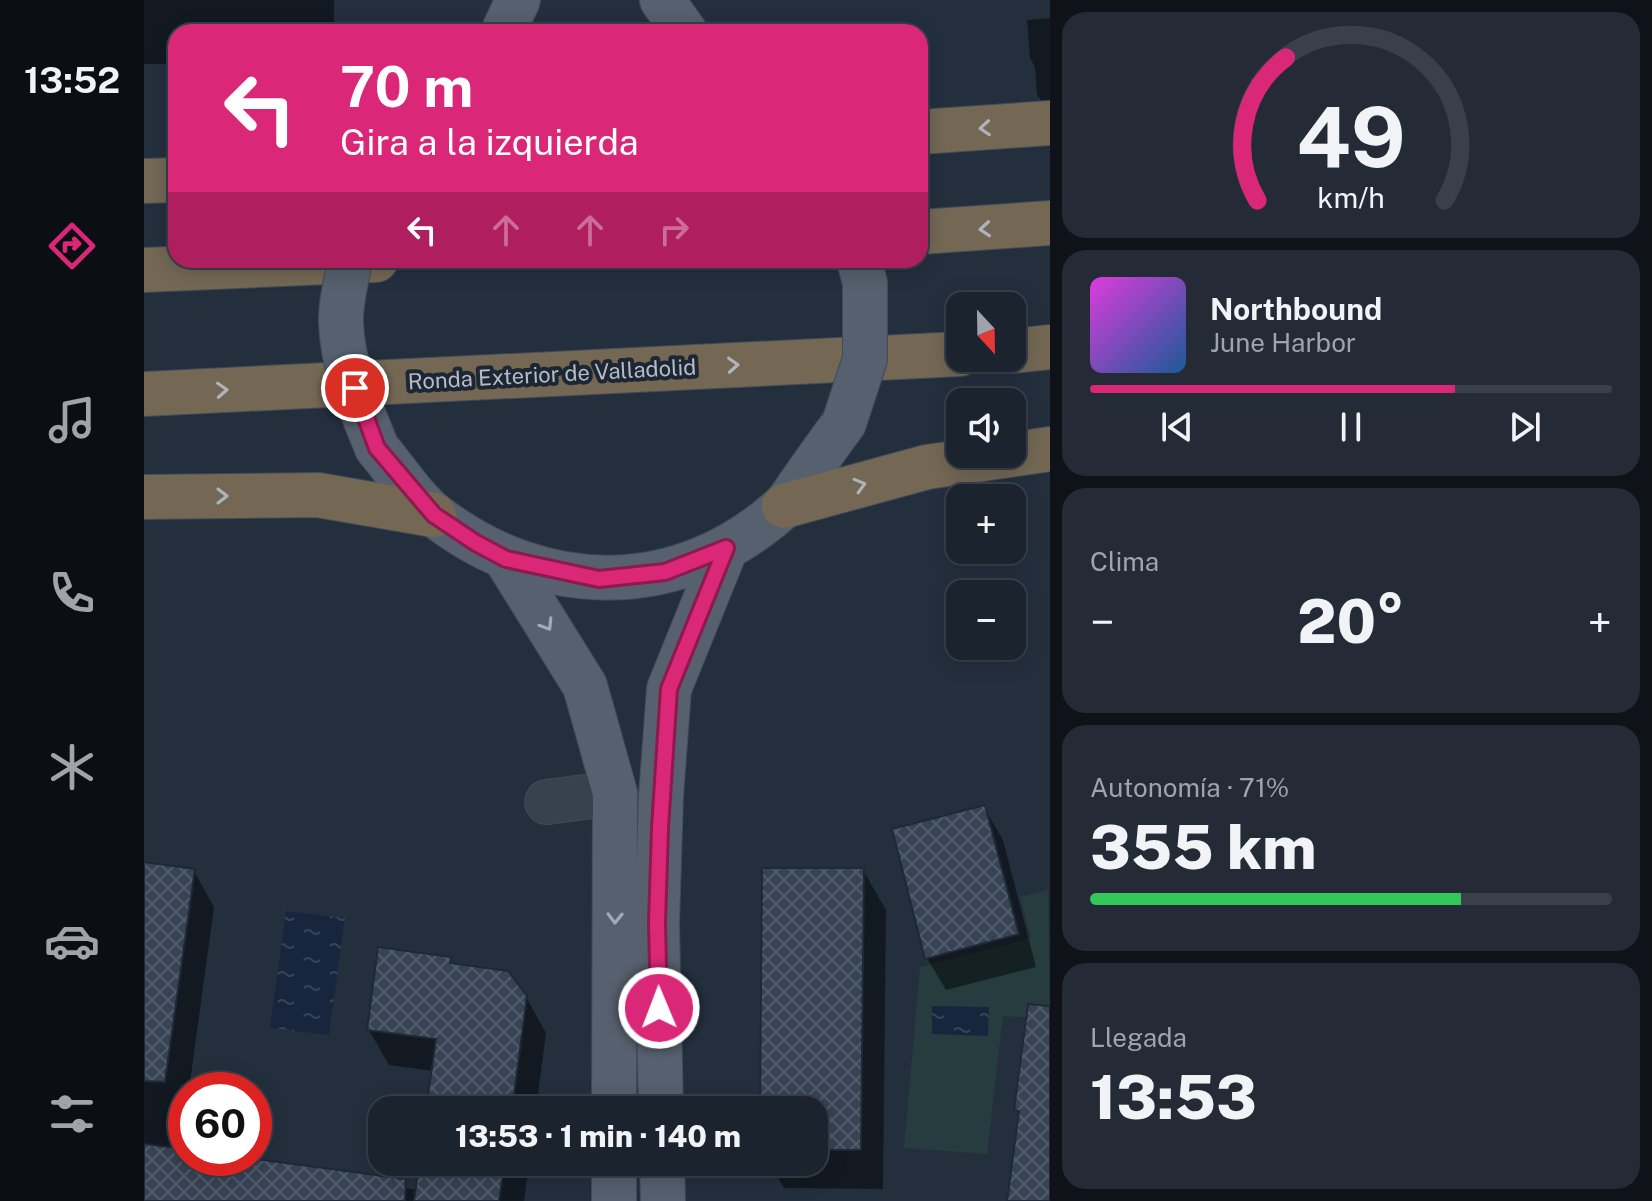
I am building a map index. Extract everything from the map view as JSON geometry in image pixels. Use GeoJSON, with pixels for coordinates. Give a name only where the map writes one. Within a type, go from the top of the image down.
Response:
{"type":"FeatureCollection","features":[{"type":"Feature","properties":{"kind":"highway"},"geometry":{"type":"LineString","coordinates":[[928,131],[1050,123]]}},
{"type":"Feature","properties":{"kind":"highway"},"geometry":{"type":"LineString","coordinates":[[144,181],[168,180]]}},
{"type":"Feature","properties":{"kind":"highway"},"geometry":{"type":"LineString","coordinates":[[928,231],[1050,223]]}},
{"type":"Feature","properties":{"kind":"highway"},"geometry":{"type":"LineString","coordinates":[[144,270],[190,268]]}},
{"type":"Feature","properties":{"kind":"highway"},"geometry":{"type":"LineString","coordinates":[[1026,350],[1050,347]]}},
{"type":"Feature","properties":{"kind":"highway","name":"Ronda Exterior de Valladolid"},"geometry":{"type":"LineString","coordinates":[[144,394],[946,355]]}},
{"type":"Feature","properties":{"kind":"highway"},"geometry":{"type":"LineString","coordinates":[[784,506],[927,467],[1050,449]]}},
{"type":"Feature","properties":{"kind":"highway"},"geometry":{"type":"LineString","coordinates":[[144,497],[318,495],[434,515]]}},
{"type":"Feature","properties":{"kind":"main road"},"geometry":{"type":"LineString","coordinates":[[507,24],[518,0]]}},
{"type":"Feature","properties":{"kind":"main road"},"geometry":{"type":"LineString","coordinates":[[662,0],[679,24]]}},
{"type":"Feature","properties":{"kind":"main road"},"geometry":{"type":"LineString","coordinates":[[349,268],[341,321],[353,381],[377,448],[434,515],[476,543],[506,559],[599,579],[665,572],[726,548],[784,506],[844,423],[865,359],[865,283],[861,268]]}},
{"type":"Feature","properties":{"kind":"main road"},"geometry":{"type":"LineString","coordinates":[[661,1096],[657,923],[661,796],[669,689],[726,548]]}},
{"type":"Feature","properties":{"kind":"main road"},"geometry":{"type":"LineString","coordinates":[[506,559],[585,686],[615,793],[614,1096]]}},
{"type":"Feature","properties":{"kind":"main road"},"geometry":{"type":"LineString","coordinates":[[614,1176],[614,1201]]}},
{"type":"Feature","properties":{"kind":"main road"},"geometry":{"type":"LineString","coordinates":[[662,1176],[663,1201]]}},
{"type":"Feature","properties":{"kind":"lane"},"geometry":{"type":"LineString","coordinates":[[547,802],[615,793]]}},
{"type":"Feature","properties":{"kind":"green space"},"geometry":{"type":"Polygon","coordinates":[[[1048,890],[1050,1019],[1003,1016],[987,1154],[904,1148],[920,967],[1031,938],[1020,897],[1048,890]]]}},
{"type":"Feature","properties":{"kind":"water"},"geometry":{"type":"Polygon","coordinates":[[[286,911],[345,918],[329,1035],[270,1028],[286,911]]]}},
{"type":"Feature","properties":{"kind":"water"},"geometry":{"type":"Polygon","coordinates":[[[932,1006],[989,1007],[988,1036],[932,1034],[932,1006]]]}},
{"type":"Feature","properties":{"kind":"building"},"geometry":{"type":"Polygon","coordinates":[[[985,805],[1019,934],[925,959],[892,829],[985,805]]]}},
{"type":"Feature","properties":{"kind":"building"},"geometry":{"type":"Polygon","coordinates":[[[144,862],[195,869],[165,1082],[144,1081],[144,862]]]}},
{"type":"Feature","properties":{"kind":"building"},"geometry":{"type":"Polygon","coordinates":[[[762,868],[864,868],[861,1150],[828,1150],[828,1096],[760,1096],[762,868]]]}},
{"type":"Feature","properties":{"kind":"building"},"geometry":{"type":"Polygon","coordinates":[[[378,947],[451,957],[450,963],[508,971],[527,996],[514,1096],[428,1096],[436,1039],[367,1030],[378,947]]]}},
{"type":"Feature","properties":{"kind":"building"},"geometry":{"type":"Polygon","coordinates":[[[1028,1004],[1050,1006],[1050,1201],[1007,1201],[1019,1111],[1014,1110],[1028,1004]]]}},
{"type":"Feature","properties":{"kind":"building"},"geometry":{"type":"Polygon","coordinates":[[[144,1144],[168,1147],[168,1176],[272,1176],[272,1161],[406,1179],[405,1201],[144,1201],[144,1144]]]}},
{"type":"Feature","properties":{"kind":"building"},"geometry":{"type":"Polygon","coordinates":[[[417,1176],[503,1176],[499,1201],[414,1201],[417,1176]]]}},
{"type":"Feature","properties":{"kind":"route"},"geometry":{"type":"LineString","coordinates":[[355,388],[377,448],[434,515],[506,559],[599,579],[665,572],[726,548],[669,689],[661,796],[657,923],[659,1008]]}}]}
